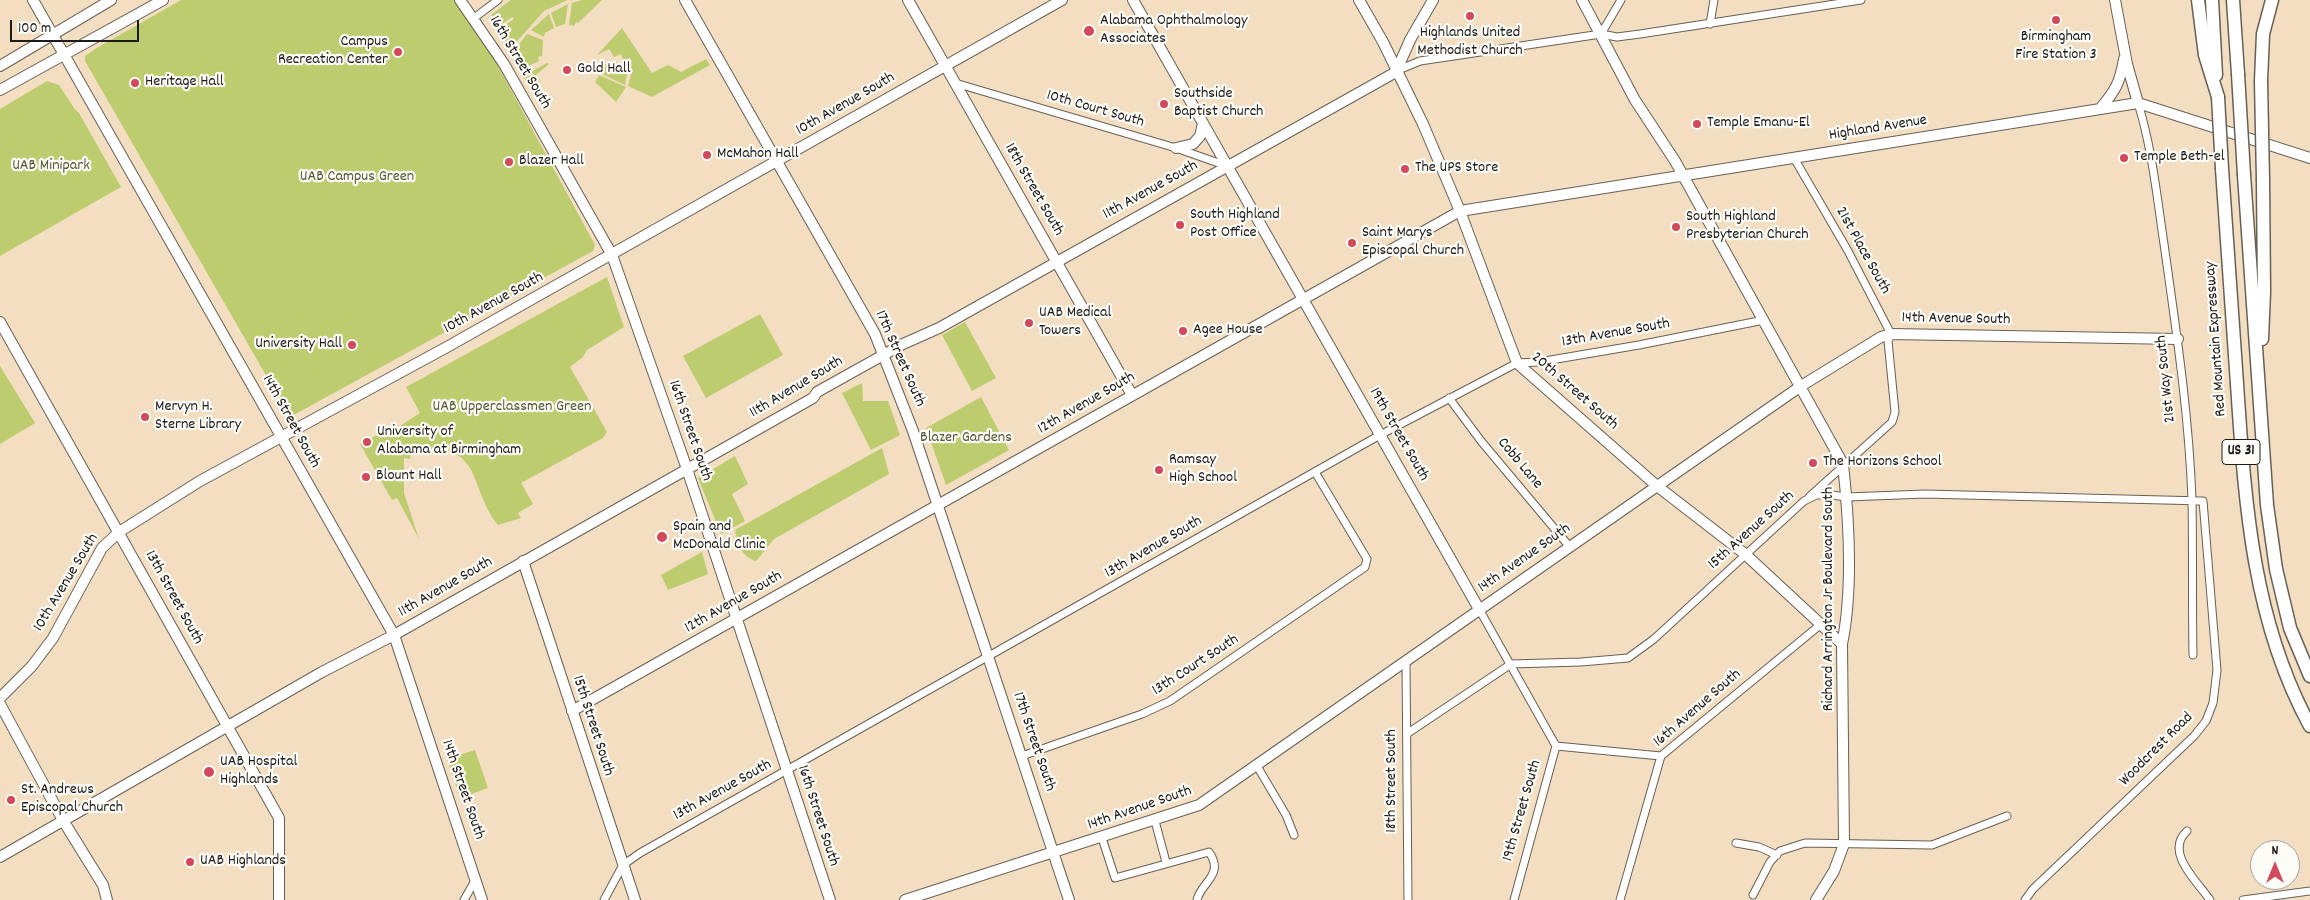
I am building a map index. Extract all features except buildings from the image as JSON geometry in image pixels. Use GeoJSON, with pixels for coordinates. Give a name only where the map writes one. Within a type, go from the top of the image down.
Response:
{"type":"FeatureCollection","features":[{"type":"Feature","properties":{"kind":"highway"},"geometry":{"type":"LineString","coordinates":[[2198,0],[2212,66]]}},
{"type":"Feature","properties":{"kind":"highway","name":"Red Mountain Expressway"},"geometry":{"type":"LineString","coordinates":[[2212,0],[2212,66],[2218,97],[2243,482],[2257,579],[2271,638],[2299,706],[2310,726]]}},
{"type":"Feature","properties":{"kind":"highway","name":"US 31"},"geometry":{"type":"LineString","coordinates":[[2232,0],[2267,505],[2276,569],[2290,628],[2310,676]]}},
{"type":"Feature","properties":{"kind":"highway"},"geometry":{"type":"LineString","coordinates":[[2259,402],[2264,292],[2261,81],[2263,34],[2274,2]]}},
{"type":"Feature","properties":{"kind":"street","name":"14th Street South"},"geometry":{"type":"LineString","coordinates":[[33,0],[394,635],[482,900]]}},
{"type":"Feature","properties":{"kind":"street"},"geometry":{"type":"LineString","coordinates":[[0,66],[54,36],[111,0]]}},
{"type":"Feature","properties":{"kind":"street"},"geometry":{"type":"LineString","coordinates":[[0,90],[63,53],[81,46],[163,0]]}},
{"type":"Feature","properties":{"kind":"street","name":"16th Street South"},"geometry":{"type":"LineString","coordinates":[[460,0],[504,64],[612,255],[687,469],[830,900]]}},
{"type":"Feature","properties":{"kind":"street"},"geometry":{"type":"LineString","coordinates":[[474,18],[498,0]]}},
{"type":"Feature","properties":{"kind":"street","name":"17th Street South"},"geometry":{"type":"LineString","coordinates":[[685,0],[875,334],[884,355],[938,506],[1069,900]]}},
{"type":"Feature","properties":{"kind":"street","name":"18th Street South"},"geometry":{"type":"LineString","coordinates":[[908,0],[1132,395]]}},
{"type":"Feature","properties":{"kind":"street","name":"10th Avenue South"},"geometry":{"type":"LineString","coordinates":[[0,698],[32,666],[53,638],[102,548],[119,532],[194,484],[612,255],[1062,0]]}},
{"type":"Feature","properties":{"kind":"street","name":"19th Street South"},"geometry":{"type":"LineString","coordinates":[[1133,0],[1556,746],[1514,900]]}},
{"type":"Feature","properties":{"kind":"street","name":"20th Street South"},"geometry":{"type":"LineString","coordinates":[[1358,0],[1383,42],[1423,124],[1460,211],[1517,363],[1657,486],[1745,554],[1842,644]]}},
{"type":"Feature","properties":{"kind":"street"},"geometry":{"type":"LineString","coordinates":[[1396,72],[1410,40],[1433,0]]}},
{"type":"Feature","properties":{"kind":"street","name":"Richard Arrington Jr Boulevard South"},"geometry":{"type":"LineString","coordinates":[[1582,0],[1635,100],[1682,176],[1843,464],[1847,497],[1846,626],[1842,644],[1844,844],[1834,871],[1816,900]]}},
{"type":"Feature","properties":{"kind":"street"},"geometry":{"type":"LineString","coordinates":[[1601,34],[1622,0]]}},
{"type":"Feature","properties":{"kind":"street"},"geometry":{"type":"LineString","coordinates":[[1710,24],[1714,0]]}},
{"type":"Feature","properties":{"kind":"street","name":"11th Avenue South"},"geometry":{"type":"LineString","coordinates":[[0,857],[64,822],[228,726],[394,635],[813,398],[818,392],[884,355],[939,328],[1396,72],[1420,61],[1601,34],[1617,37],[1861,0]]}},
{"type":"Feature","properties":{"kind":"street"},"geometry":{"type":"LineString","coordinates":[[2115,0],[2124,53],[2138,103],[2310,158]]}},
{"type":"Feature","properties":{"kind":"street"},"geometry":{"type":"LineString","coordinates":[[2100,109],[2115,91],[2120,79],[2124,53]]}},
{"type":"Feature","properties":{"kind":"street","name":"10th Court South"},"geometry":{"type":"LineString","coordinates":[[955,83],[1176,148],[1228,166]]}},
{"type":"Feature","properties":{"kind":"street","name":"Highland Avenue"},"geometry":{"type":"LineString","coordinates":[[1460,211],[2138,103]]}},
{"type":"Feature","properties":{"kind":"street","name":"21st Way South"},"geometry":{"type":"LineString","coordinates":[[2138,103],[2146,127],[2178,339],[2192,499],[2192,655]]}},
{"type":"Feature","properties":{"kind":"street"},"geometry":{"type":"LineString","coordinates":[[1176,148],[1194,144],[1200,136],[1203,123]]}},
{"type":"Feature","properties":{"kind":"street","name":"21st Place South"},"geometry":{"type":"LineString","coordinates":[[1794,158],[1848,251],[1890,334],[1888,341],[1895,412],[1892,422],[1804,501]]}},
{"type":"Feature","properties":{"kind":"street","name":"12th Avenue South"},"geometry":{"type":"LineString","coordinates":[[572,712],[1460,211]]}},
{"type":"Feature","properties":{"kind":"street","name":"13th Avenue South"},"geometry":{"type":"LineString","coordinates":[[623,865],[1380,435],[1517,363],[1539,362],[1639,345],[1764,320]]}},
{"type":"Feature","properties":{"kind":"street","name":"13th Street South"},"geometry":{"type":"LineString","coordinates":[[0,322],[279,818],[279,900]]}},
{"type":"Feature","properties":{"kind":"street","name":"14th Avenue South"},"geometry":{"type":"LineString","coordinates":[[905,900],[1155,821],[1199,805],[1801,386],[1881,337],[1890,334],[2178,339]]}},
{"type":"Feature","properties":{"kind":"street","name":"Cobb Lane"},"geometry":{"type":"LineString","coordinates":[[1449,398],[1481,441],[1569,546]]}},
{"type":"Feature","properties":{"kind":"street","name":"13th Court South"},"geometry":{"type":"LineString","coordinates":[[1022,756],[1142,714],[1170,701],[1353,576],[1367,564],[1366,559],[1315,472]]}},
{"type":"Feature","properties":{"kind":"street","name":"15th Avenue South"},"geometry":{"type":"LineString","coordinates":[[1511,664],[1582,662],[1628,658],[1654,639],[1804,501],[1816,496],[1847,497],[1925,494],[2192,499]]}},
{"type":"Feature","properties":{"kind":"street","name":"Woodcrest Road"},"geometry":{"type":"LineString","coordinates":[[2025,900],[2033,889],[2194,736],[2206,721],[2213,704],[2217,670],[2204,501],[2192,499]]}},
{"type":"Feature","properties":{"kind":"street","name":"15th Street South"},"geometry":{"type":"LineString","coordinates":[[523,561],[635,900]]}},
{"type":"Feature","properties":{"kind":"street","name":"16th Avenue South"},"geometry":{"type":"LineString","coordinates":[[1620,900],[1661,756],[1820,625]]}},
{"type":"Feature","properties":{"kind":"street","name":"18th Street South"},"geometry":{"type":"LineString","coordinates":[[1406,662],[1408,900]]}},
{"type":"Feature","properties":{"kind":"street"},"geometry":{"type":"LineString","coordinates":[[1408,733],[1511,664]]}},
{"type":"Feature","properties":{"kind":"street"},"geometry":{"type":"LineString","coordinates":[[0,704],[64,822],[103,885],[107,900]]}},
{"type":"Feature","properties":{"kind":"street"},"geometry":{"type":"LineString","coordinates":[[1556,746],[1661,756]]}},
{"type":"Feature","properties":{"kind":"street"},"geometry":{"type":"LineString","coordinates":[[1257,766],[1286,815],[1294,835]]}},
{"type":"Feature","properties":{"kind":"street"},"geometry":{"type":"LineString","coordinates":[[1753,895],[1770,862],[1780,851],[1805,843],[1932,845],[2007,816]]}},
{"type":"Feature","properties":{"kind":"street"},"geometry":{"type":"LineString","coordinates":[[1155,821],[1166,862]]}},
{"type":"Feature","properties":{"kind":"street"},"geometry":{"type":"LineString","coordinates":[[2187,831],[2180,838],[2178,849],[2181,860],[2210,900]]}},
{"type":"Feature","properties":{"kind":"street"},"geometry":{"type":"LineString","coordinates":[[1102,838],[1115,878],[1166,862],[1209,852],[1214,862],[1213,874],[1210,881],[1202,889],[1198,900]]}},
{"type":"Feature","properties":{"kind":"street"},"geometry":{"type":"LineString","coordinates":[[1736,842],[1759,847],[1777,855]]}},
{"type":"Feature","properties":{"kind":"street"},"geometry":{"type":"LineString","coordinates":[[604,900],[623,865]]}},
{"type":"Feature","properties":{"kind":"street"},"geometry":{"type":"LineString","coordinates":[[464,900],[476,878]]}},
{"type":"Feature","properties":{"kind":"street"},"geometry":{"type":"LineString","coordinates":[[2243,900],[2310,891]]}},
{"type":"Feature","properties":{"kind":"green space","name":"UAB Campus Green"},"geometry":{"type":"Polygon","coordinates":[[[181,0],[454,0],[491,53],[595,245],[593,251],[290,417],[85,61],[85,56],[95,49],[181,0]]]}},
{"type":"Feature","properties":{"kind":"green space"},"geometry":{"type":"Polygon","coordinates":[[[511,0],[568,0],[544,11],[510,49],[499,29],[514,19],[513,17],[498,26],[491,15],[511,0]]]}},
{"type":"Feature","properties":{"kind":"green space"},"geometry":{"type":"Polygon","coordinates":[[[582,0],[602,0],[578,23],[576,22],[574,26],[569,25],[572,3],[582,0]]]}},
{"type":"Feature","properties":{"kind":"green space"},"geometry":{"type":"Polygon","coordinates":[[[568,4],[565,24],[556,27],[551,13],[568,4]]]}},
{"type":"Feature","properties":{"kind":"green space"},"geometry":{"type":"Polygon","coordinates":[[[549,14],[554,28],[545,33],[544,37],[531,30],[549,14]]]}},
{"type":"Feature","properties":{"kind":"green space"},"geometry":{"type":"Polygon","coordinates":[[[622,28],[652,73],[668,65],[681,72],[706,59],[710,65],[652,97],[628,86],[631,74],[630,58],[623,60],[621,54],[614,57],[609,49],[597,55],[622,28]]]}},
{"type":"Feature","properties":{"kind":"green space"},"geometry":{"type":"Polygon","coordinates":[[[527,34],[543,40],[542,56],[538,57],[539,61],[522,69],[513,53],[527,34]]]}},
{"type":"Feature","properties":{"kind":"green space"},"geometry":{"type":"Polygon","coordinates":[[[617,62],[617,65],[625,65],[625,69],[628,69],[625,85],[600,73],[600,65],[617,62]]]}},
{"type":"Feature","properties":{"kind":"green space"},"geometry":{"type":"Polygon","coordinates":[[[547,63],[549,64],[536,75],[540,80],[536,84],[537,86],[531,90],[523,76],[547,63]]]}},
{"type":"Feature","properties":{"kind":"green space"},"geometry":{"type":"Polygon","coordinates":[[[599,75],[626,87],[616,102],[595,82],[599,75]]]}},
{"type":"Feature","properties":{"kind":"green space","name":"UAB Minipark"},"geometry":{"type":"Polygon","coordinates":[[[47,81],[59,85],[79,113],[121,187],[0,256],[0,109],[47,81]]]}},
{"type":"Feature","properties":{"kind":"green space","name":"UAB Upperclassmen Green"},"geometry":{"type":"Polygon","coordinates":[[[607,277],[624,327],[587,350],[583,357],[570,367],[607,432],[603,438],[521,483],[533,504],[518,513],[521,518],[498,525],[488,510],[471,469],[463,459],[452,453],[435,449],[411,450],[410,459],[404,458],[404,493],[419,539],[397,498],[392,500],[360,444],[393,427],[395,429],[420,413],[406,387],[607,277]]]}},
{"type":"Feature","properties":{"kind":"green space"},"geometry":{"type":"Polygon","coordinates":[[[760,314],[783,355],[706,398],[683,356],[760,314]]]}},
{"type":"Feature","properties":{"kind":"green space"},"geometry":{"type":"Polygon","coordinates":[[[965,322],[996,378],[972,391],[942,335],[965,322]]]}},
{"type":"Feature","properties":{"kind":"green space"},"geometry":{"type":"Polygon","coordinates":[[[0,366],[35,423],[0,444],[0,366]]]}},
{"type":"Feature","properties":{"kind":"green space"},"geometry":{"type":"Polygon","coordinates":[[[862,383],[863,401],[888,401],[900,435],[871,450],[842,393],[862,383]]]}},
{"type":"Feature","properties":{"kind":"green space","name":"Blazer Gardens"},"geometry":{"type":"Polygon","coordinates":[[[981,397],[1009,450],[946,485],[926,428],[981,397]]]}},
{"type":"Feature","properties":{"kind":"green space"},"geometry":{"type":"Polygon","coordinates":[[[882,448],[889,474],[774,539],[756,561],[744,553],[737,540],[735,530],[882,448]]]}},
{"type":"Feature","properties":{"kind":"green space"},"geometry":{"type":"Polygon","coordinates":[[[735,456],[748,484],[732,494],[745,521],[721,534],[698,478],[735,456]]]}},
{"type":"Feature","properties":{"kind":"green space"},"geometry":{"type":"Polygon","coordinates":[[[702,552],[708,574],[668,590],[661,575],[702,552]]]}},
{"type":"Feature","properties":{"kind":"green space"},"geometry":{"type":"Polygon","coordinates":[[[475,750],[488,788],[460,798],[447,759],[475,750]]]}},
{"type":"Feature","properties":{"kind":"place","name":"Highlands United Methodist Church"},"geometry":{"type":"Point","coordinates":[1470,16]}},
{"type":"Feature","properties":{"kind":"place","name":"Birmingham Fire Station 3"},"geometry":{"type":"Point","coordinates":[2056,20]}},
{"type":"Feature","properties":{"kind":"place","name":"Alabama Ophthalmology Associates"},"geometry":{"type":"Point","coordinates":[1089,31]}},
{"type":"Feature","properties":{"kind":"place","name":"Campus Recreation Center"},"geometry":{"type":"Point","coordinates":[398,52]}},
{"type":"Feature","properties":{"kind":"place","name":"Gold Hall"},"geometry":{"type":"Point","coordinates":[567,70]}},
{"type":"Feature","properties":{"kind":"place","name":"Heritage Hall"},"geometry":{"type":"Point","coordinates":[135,83]}},
{"type":"Feature","properties":{"kind":"place","name":"Southside Baptist Church"},"geometry":{"type":"Point","coordinates":[1164,104]}},
{"type":"Feature","properties":{"kind":"place","name":"Temple Emanu-El"},"geometry":{"type":"Point","coordinates":[1697,124]}},
{"type":"Feature","properties":{"kind":"place","name":"McMahon Hall"},"geometry":{"type":"Point","coordinates":[707,155]}},
{"type":"Feature","properties":{"kind":"place","name":"Temple Beth-el"},"geometry":{"type":"Point","coordinates":[2124,158]}},
{"type":"Feature","properties":{"kind":"place","name":"Blazer Hall"},"geometry":{"type":"Point","coordinates":[509,162]}},
{"type":"Feature","properties":{"kind":"place","name":"The UPS Store"},"geometry":{"type":"Point","coordinates":[1405,169]}},
{"type":"Feature","properties":{"kind":"place","name":"South Highland Post Office"},"geometry":{"type":"Point","coordinates":[1180,225]}},
{"type":"Feature","properties":{"kind":"place","name":"South Highland Presbyterian Church"},"geometry":{"type":"Point","coordinates":[1676,227]}},
{"type":"Feature","properties":{"kind":"place","name":"Saint Marys Episcopal Church"},"geometry":{"type":"Point","coordinates":[1352,243]}},
{"type":"Feature","properties":{"kind":"place","name":"UAB Medical Towers"},"geometry":{"type":"Point","coordinates":[1029,323]}},
{"type":"Feature","properties":{"kind":"place","name":"Agee House"},"geometry":{"type":"Point","coordinates":[1183,331]}},
{"type":"Feature","properties":{"kind":"place","name":"University Hall"},"geometry":{"type":"Point","coordinates":[352,345]}},
{"type":"Feature","properties":{"kind":"place","name":"Mervyn H. Sterne Library"},"geometry":{"type":"Point","coordinates":[145,417]}},
{"type":"Feature","properties":{"kind":"place","name":"University of Alabama at Birmingham"},"geometry":{"type":"Point","coordinates":[367,442]}},
{"type":"Feature","properties":{"kind":"place","name":"The Horizons School"},"geometry":{"type":"Point","coordinates":[1813,463]}},
{"type":"Feature","properties":{"kind":"place","name":"Ramsay High School"},"geometry":{"type":"Point","coordinates":[1159,470]}},
{"type":"Feature","properties":{"kind":"place","name":"Blount Hall"},"geometry":{"type":"Point","coordinates":[366,477]}},
{"type":"Feature","properties":{"kind":"place","name":"Spain and McDonald Clinic"},"geometry":{"type":"Point","coordinates":[662,537]}},
{"type":"Feature","properties":{"kind":"place","name":"UAB Hospital Highlands"},"geometry":{"type":"Point","coordinates":[209,772]}},
{"type":"Feature","properties":{"kind":"place","name":"St. Andrews Episcopal Church"},"geometry":{"type":"Point","coordinates":[11,800]}},
{"type":"Feature","properties":{"kind":"place","name":"UAB Highlands"},"geometry":{"type":"Point","coordinates":[190,862]}}]}
